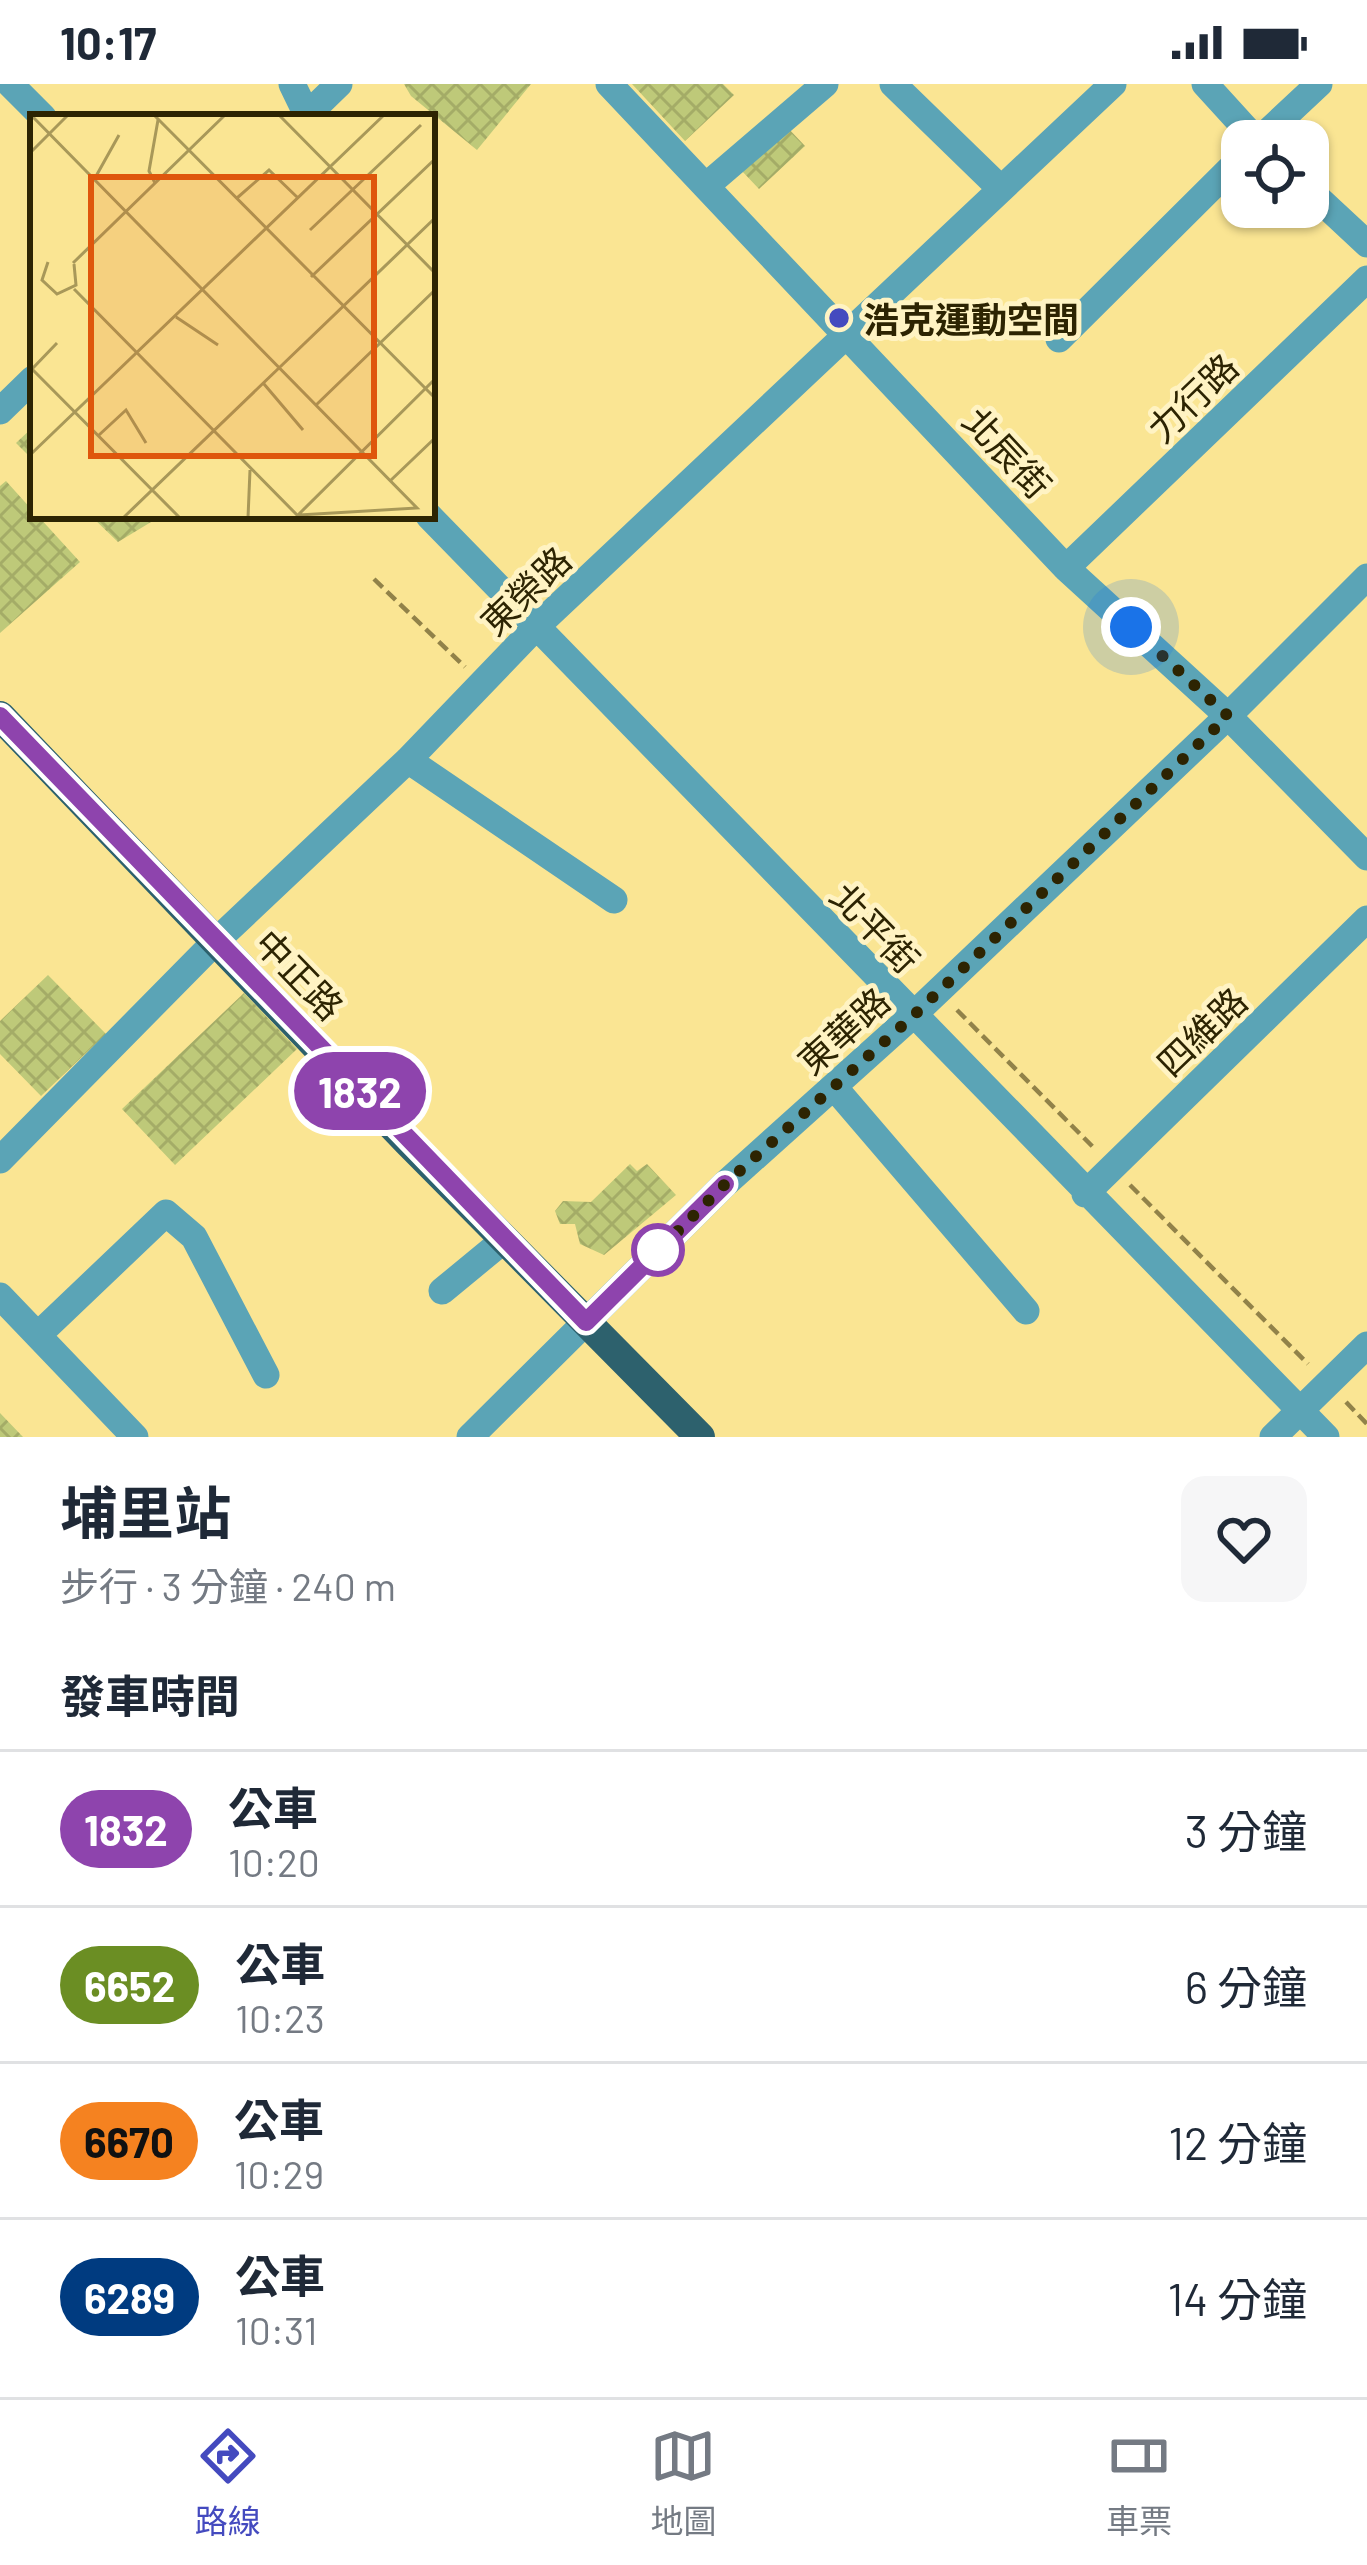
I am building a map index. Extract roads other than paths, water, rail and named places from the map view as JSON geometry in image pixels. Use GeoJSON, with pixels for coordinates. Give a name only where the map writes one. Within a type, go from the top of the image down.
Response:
{"type":"FeatureCollection","features":[{"type":"Feature","properties":{"kind":"main road","name":"中正路"},"geometry":{"type":"LineString","coordinates":[[0,716],[214,942],[700,1437]]}},
{"type":"Feature","properties":{"kind":"street"},"geometry":{"type":"LineString","coordinates":[[292,84],[305,114]]}},
{"type":"Feature","properties":{"kind":"street"},"geometry":{"type":"LineString","coordinates":[[308,114],[339,84]]}},
{"type":"Feature","properties":{"kind":"street","name":"北辰街"},"geometry":{"type":"LineString","coordinates":[[609,84],[1066,568],[1228,716],[1367,856]]}},
{"type":"Feature","properties":{"kind":"street"},"geometry":{"type":"LineString","coordinates":[[706,186],[825,84]]}},
{"type":"Feature","properties":{"kind":"street"},"geometry":{"type":"LineString","coordinates":[[893,84],[1001,188]]}},
{"type":"Feature","properties":{"kind":"street","name":"東榮路"},"geometry":{"type":"LineString","coordinates":[[0,1160],[214,942],[408,760],[535,628],[1113,84]]}},
{"type":"Feature","properties":{"kind":"street"},"geometry":{"type":"LineString","coordinates":[[1205,84],[1238,120]]}},
{"type":"Feature","properties":{"kind":"street"},"geometry":{"type":"LineString","coordinates":[[1280,120],[1319,84]]}},
{"type":"Feature","properties":{"kind":"street"},"geometry":{"type":"LineString","coordinates":[[15,86],[41,114]]}},
{"type":"Feature","properties":{"kind":"street"},"geometry":{"type":"LineString","coordinates":[[1059,339],[1221,178]]}},
{"type":"Feature","properties":{"kind":"street"},"geometry":{"type":"LineString","coordinates":[[1329,209],[1367,244]]}},
{"type":"Feature","properties":{"kind":"street","name":"力行路"},"geometry":{"type":"LineString","coordinates":[[1066,568],[1367,278]]}},
{"type":"Feature","properties":{"kind":"street"},"geometry":{"type":"LineString","coordinates":[[0,412],[30,383]]}},
{"type":"Feature","properties":{"kind":"street","name":"北平街"},"geometry":{"type":"LineString","coordinates":[[432,519],[1326,1437]]}},
{"type":"Feature","properties":{"kind":"street","name":"東華路"},"geometry":{"type":"LineString","coordinates":[[470,1437],[725,1184],[913,1016],[1367,577]]}},
{"type":"Feature","properties":{"kind":"street"},"geometry":{"type":"LineString","coordinates":[[408,760],[614,900]]}},
{"type":"Feature","properties":{"kind":"street","name":"四維路"},"geometry":{"type":"LineString","coordinates":[[1085,1194],[1367,919]]}},
{"type":"Feature","properties":{"kind":"street"},"geometry":{"type":"LineString","coordinates":[[834,1087],[1026,1311]]}},
{"type":"Feature","properties":{"kind":"street"},"geometry":{"type":"LineString","coordinates":[[38,1335],[166,1213],[194,1237],[266,1375]]}},
{"type":"Feature","properties":{"kind":"street"},"geometry":{"type":"LineString","coordinates":[[442,1291],[504,1240]]}},
{"type":"Feature","properties":{"kind":"street"},"geometry":{"type":"LineString","coordinates":[[0,1296],[135,1437]]}},
{"type":"Feature","properties":{"kind":"street"},"geometry":{"type":"LineString","coordinates":[[1273,1437],[1367,1345]]}},
{"type":"Feature","properties":{"kind":"place","name":"浩克運動空間"},"geometry":{"type":"Point","coordinates":[839,318]}}]}
